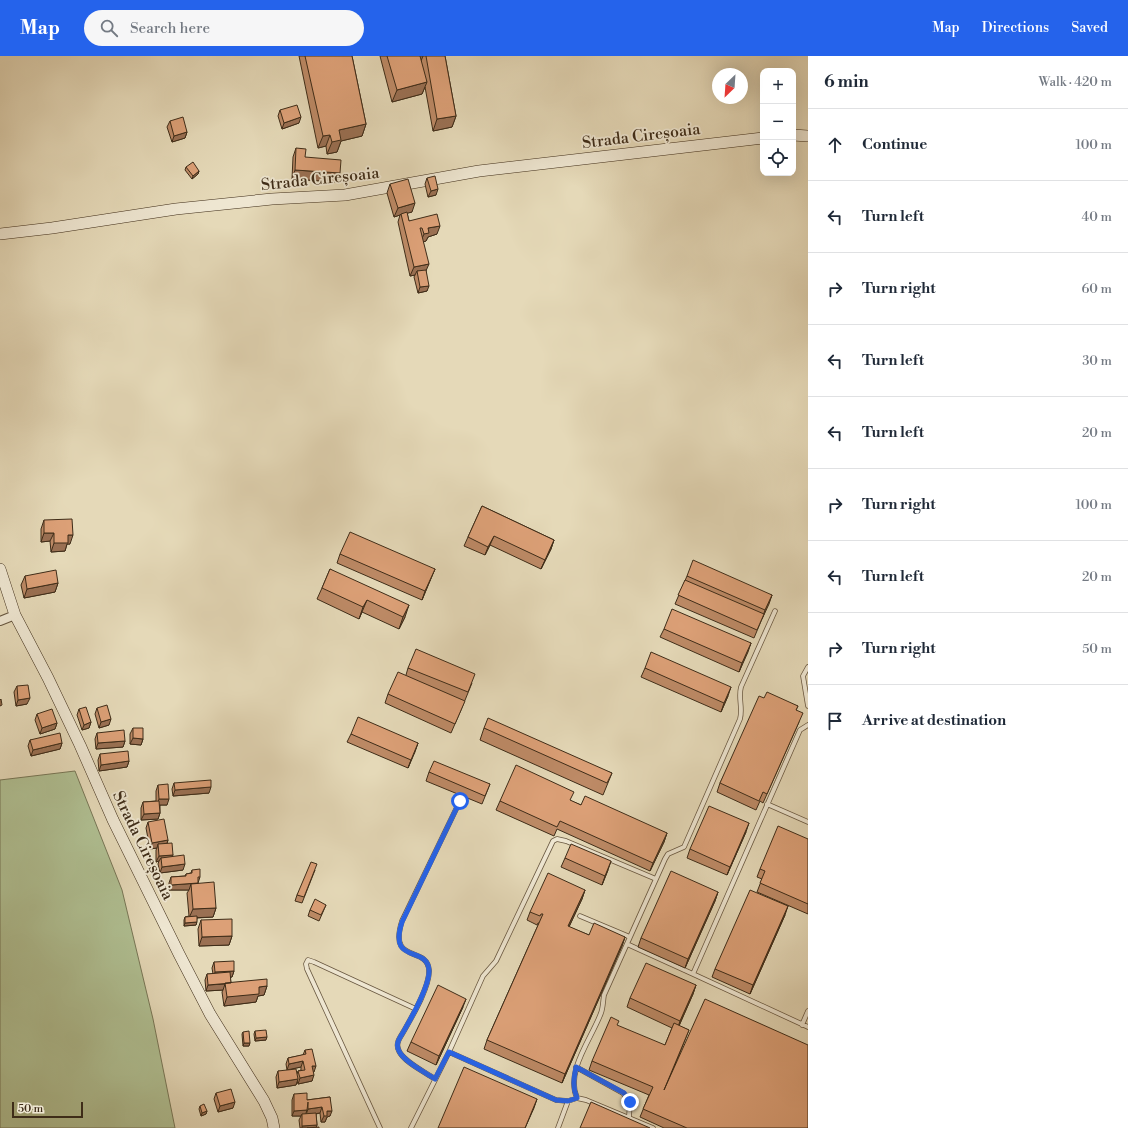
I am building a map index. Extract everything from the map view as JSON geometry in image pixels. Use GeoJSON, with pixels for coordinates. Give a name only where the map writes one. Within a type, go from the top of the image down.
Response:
{"type":"FeatureCollection","features":[{"type":"Feature","properties":{"kind":"street"},"geometry":{"type":"LineString","coordinates":[[796,135],[808,136]]}},
{"type":"Feature","properties":{"kind":"street","name":"Strada Cireșoaia"},"geometry":{"type":"LineString","coordinates":[[0,234],[52,228],[176,209],[272,199],[345,195],[479,171],[760,138]]}},
{"type":"Feature","properties":{"kind":"street","name":"Strada Cireșoaia"},"geometry":{"type":"LineString","coordinates":[[0,569],[15,615],[58,698],[113,820],[210,1014],[264,1101],[272,1118],[274,1128]]}},
{"type":"Feature","properties":{"kind":"street"},"geometry":{"type":"LineString","coordinates":[[0,621],[15,615]]}},
{"type":"Feature","properties":{"kind":"lane"},"geometry":{"type":"LineString","coordinates":[[577,1098],[574,1087],[576,1067],[602,1012],[604,995],[664,859],[668,854],[684,847],[740,719],[742,713],[739,694],[774,611]]}},
{"type":"Feature","properties":{"kind":"lane"},"geometry":{"type":"LineString","coordinates":[[808,667],[803,676],[808,706]]}},
{"type":"Feature","properties":{"kind":"lane"},"geometry":{"type":"LineString","coordinates":[[693,974],[800,730],[808,725]]}},
{"type":"Feature","properties":{"kind":"lane"},"geometry":{"type":"LineString","coordinates":[[435,1079],[404,1058],[398,1050],[398,1042],[416,1009],[429,979],[429,968],[422,958],[402,948],[398,940],[398,933],[460,801]]}},
{"type":"Feature","properties":{"kind":"lane"},"geometry":{"type":"LineString","coordinates":[[767,804],[808,822]]}},
{"type":"Feature","properties":{"kind":"lane"},"geometry":{"type":"LineString","coordinates":[[411,1128],[449,1052],[483,976],[496,960],[553,841],[557,839],[566,840],[656,879]]}},
{"type":"Feature","properties":{"kind":"lane"},"geometry":{"type":"LineString","coordinates":[[580,916],[630,937]]}},
{"type":"Feature","properties":{"kind":"lane"},"geometry":{"type":"LineString","coordinates":[[627,944],[808,1027]]}},
{"type":"Feature","properties":{"kind":"lane"},"geometry":{"type":"LineString","coordinates":[[380,1128],[306,964],[308,960],[314,962],[416,1009]]}},
{"type":"Feature","properties":{"kind":"lane"},"geometry":{"type":"LineString","coordinates":[[802,1025],[808,1010]]}},
{"type":"Feature","properties":{"kind":"lane"},"geometry":{"type":"LineString","coordinates":[[449,1052],[556,1100],[568,1101],[577,1098],[586,1100],[652,1128]]}},
{"type":"Feature","properties":{"kind":"lane"},"geometry":{"type":"LineString","coordinates":[[576,1067],[624,1093],[630,1102],[629,1117]]}},
{"type":"Feature","properties":{"kind":"lane"},"geometry":{"type":"LineString","coordinates":[[558,1128],[568,1101]]}},
{"type":"Feature","properties":{"kind":"green space"},"geometry":{"type":"Polygon","coordinates":[[[75,771],[122,890],[153,1019],[175,1128],[0,1128],[0,780],[75,771]]]}},
{"type":"Feature","properties":{"kind":"building"},"geometry":{"type":"Polygon","coordinates":[[[305,56],[352,56],[366,124],[339,130],[341,140],[332,142],[330,135],[323,136],[305,56]]]}},
{"type":"Feature","properties":{"kind":"building"},"geometry":{"type":"Polygon","coordinates":[[[387,56],[420,56],[427,82],[397,90],[387,56]]]}},
{"type":"Feature","properties":{"kind":"building"},"geometry":{"type":"Polygon","coordinates":[[[426,56],[445,56],[456,116],[437,119],[426,56]]]}},
{"type":"Feature","properties":{"kind":"building"},"geometry":{"type":"Polygon","coordinates":[[[297,105],[301,117],[284,123],[280,110],[297,105]]]}},
{"type":"Feature","properties":{"kind":"building"},"geometry":{"type":"Polygon","coordinates":[[[183,117],[187,132],[174,136],[170,121],[183,117]]]}},
{"type":"Feature","properties":{"kind":"building"},"geometry":{"type":"Polygon","coordinates":[[[296,148],[306,149],[305,157],[341,160],[340,173],[295,170],[296,148]]]}},
{"type":"Feature","properties":{"kind":"building"},"geometry":{"type":"Polygon","coordinates":[[[193,162],[199,171],[193,176],[186,167],[193,162]]]}},
{"type":"Feature","properties":{"kind":"building"},"geometry":{"type":"Polygon","coordinates":[[[435,176],[438,189],[431,191],[427,178],[435,176]]]}},
{"type":"Feature","properties":{"kind":"building"},"geometry":{"type":"Polygon","coordinates":[[[408,179],[415,203],[398,208],[390,184],[408,179]]]}},
{"type":"Feature","properties":{"kind":"building"},"geometry":{"type":"Polygon","coordinates":[[[407,212],[409,221],[437,214],[440,226],[428,228],[429,233],[424,234],[422,228],[420,228],[429,264],[414,267],[401,214],[407,212]]]}},
{"type":"Feature","properties":{"kind":"building"},"geometry":{"type":"Polygon","coordinates":[[[426,270],[429,286],[420,287],[417,271],[426,270]]]}},
{"type":"Feature","properties":{"kind":"building"},"geometry":{"type":"Polygon","coordinates":[[[482,506],[554,540],[545,560],[494,536],[488,547],[468,537],[482,506]]]}},
{"type":"Feature","properties":{"kind":"building"},"geometry":{"type":"Polygon","coordinates":[[[72,519],[73,535],[68,535],[68,543],[54,543],[54,533],[44,533],[44,520],[72,519]]]}},
{"type":"Feature","properties":{"kind":"building"},"geometry":{"type":"Polygon","coordinates":[[[350,532],[435,569],[425,591],[340,554],[350,532]]]}},
{"type":"Feature","properties":{"kind":"building"},"geometry":{"type":"Polygon","coordinates":[[[693,560],[772,595],[765,610],[687,576],[693,560]]]}},
{"type":"Feature","properties":{"kind":"building"},"geometry":{"type":"Polygon","coordinates":[[[330,569],[409,605],[403,617],[367,600],[363,607],[322,588],[330,569]]]}},
{"type":"Feature","properties":{"kind":"building"},"geometry":{"type":"Polygon","coordinates":[[[56,570],[58,583],[27,589],[25,576],[56,570]]]}},
{"type":"Feature","properties":{"kind":"building"},"geometry":{"type":"Polygon","coordinates":[[[685,580],[764,614],[757,630],[678,595],[685,580]]]}},
{"type":"Feature","properties":{"kind":"building"},"geometry":{"type":"Polygon","coordinates":[[[672,609],[751,643],[742,663],[664,629],[672,609]]]}},
{"type":"Feature","properties":{"kind":"building"},"geometry":{"type":"Polygon","coordinates":[[[416,649],[475,674],[468,692],[408,668],[416,649]]]}},
{"type":"Feature","properties":{"kind":"building"},"geometry":{"type":"Polygon","coordinates":[[[651,652],[731,687],[724,703],[645,668],[651,652]]]}},
{"type":"Feature","properties":{"kind":"building"},"geometry":{"type":"Polygon","coordinates":[[[398,672],[465,701],[455,724],[388,694],[398,672]]]}},
{"type":"Feature","properties":{"kind":"building"},"geometry":{"type":"Polygon","coordinates":[[[28,685],[30,698],[18,700],[17,686],[28,685]]]}},
{"type":"Feature","properties":{"kind":"building"},"geometry":{"type":"Polygon","coordinates":[[[767,692],[798,706],[796,710],[803,713],[767,794],[763,792],[759,801],[720,783],[759,696],[764,698],[767,692]]]}},
{"type":"Feature","properties":{"kind":"building"},"geometry":{"type":"Polygon","coordinates":[[[107,705],[111,719],[101,722],[97,708],[107,705]]]}},
{"type":"Feature","properties":{"kind":"building"},"geometry":{"type":"Polygon","coordinates":[[[86,707],[91,722],[84,725],[79,709],[86,707]]]}},
{"type":"Feature","properties":{"kind":"building"},"geometry":{"type":"Polygon","coordinates":[[[52,709],[57,723],[42,728],[37,714],[52,709]]]}},
{"type":"Feature","properties":{"kind":"building"},"geometry":{"type":"Polygon","coordinates":[[[358,717],[418,743],[411,760],[351,734],[358,717]]]}},
{"type":"Feature","properties":{"kind":"building"},"geometry":{"type":"Polygon","coordinates":[[[488,718],[612,773],[607,783],[484,728],[488,718]]]}},
{"type":"Feature","properties":{"kind":"building"},"geometry":{"type":"Polygon","coordinates":[[[133,728],[143,728],[143,739],[133,738],[133,728]]]}},
{"type":"Feature","properties":{"kind":"building"},"geometry":{"type":"Polygon","coordinates":[[[124,730],[125,741],[98,743],[97,733],[124,730]]]}},
{"type":"Feature","properties":{"kind":"building"},"geometry":{"type":"Polygon","coordinates":[[[60,733],[62,743],[33,750],[30,740],[60,733]]]}},
{"type":"Feature","properties":{"kind":"building"},"geometry":{"type":"Polygon","coordinates":[[[128,751],[129,761],[101,765],[100,754],[128,751]]]}},
{"type":"Feature","properties":{"kind":"building"},"geometry":{"type":"Polygon","coordinates":[[[434,761],[490,784],[485,796],[429,772],[434,761]]]}},
{"type":"Feature","properties":{"kind":"building"},"geometry":{"type":"Polygon","coordinates":[[[516,765],[574,792],[570,800],[581,805],[585,796],[667,833],[653,863],[560,821],[557,827],[500,801],[516,765]]]}},
{"type":"Feature","properties":{"kind":"building"},"geometry":{"type":"Polygon","coordinates":[[[211,780],[211,787],[175,790],[174,783],[211,780]]]}},
{"type":"Feature","properties":{"kind":"building"},"geometry":{"type":"Polygon","coordinates":[[[168,784],[169,799],[159,799],[158,785],[168,784]]]}},
{"type":"Feature","properties":{"kind":"building"},"geometry":{"type":"Polygon","coordinates":[[[159,801],[160,813],[144,814],[143,802],[159,801]]]}},
{"type":"Feature","properties":{"kind":"building"},"geometry":{"type":"Polygon","coordinates":[[[709,806],[749,823],[730,867],[690,849],[709,806]]]}},
{"type":"Feature","properties":{"kind":"building"},"geometry":{"type":"Polygon","coordinates":[[[164,819],[168,840],[152,843],[148,822],[164,819]]]}},
{"type":"Feature","properties":{"kind":"building"},"geometry":{"type":"Polygon","coordinates":[[[778,826],[808,839],[808,904],[760,883],[765,871],[760,869],[778,826]]]}},
{"type":"Feature","properties":{"kind":"building"},"geometry":{"type":"Polygon","coordinates":[[[172,843],[173,855],[159,856],[158,844],[172,843]]]}},
{"type":"Feature","properties":{"kind":"building"},"geometry":{"type":"Polygon","coordinates":[[[571,844],[611,861],[605,876],[565,858],[571,844]]]}},
{"type":"Feature","properties":{"kind":"building"},"geometry":{"type":"Polygon","coordinates":[[[184,855],[185,864],[162,867],[161,858],[184,855]]]}},
{"type":"Feature","properties":{"kind":"building"},"geometry":{"type":"Polygon","coordinates":[[[311,862],[317,864],[304,897],[297,895],[311,862]]]}},
{"type":"Feature","properties":{"kind":"building"},"geometry":{"type":"Polygon","coordinates":[[[200,869],[198,883],[171,885],[171,877],[186,876],[186,874],[192,873],[192,870],[200,869]]]}},
{"type":"Feature","properties":{"kind":"building"},"geometry":{"type":"Polygon","coordinates":[[[671,871],[718,892],[688,959],[641,938],[671,871]]]}},
{"type":"Feature","properties":{"kind":"building"},"geometry":{"type":"Polygon","coordinates":[[[548,873],[585,890],[568,926],[589,935],[594,923],[625,937],[565,1074],[487,1040],[543,914],[540,916],[530,912],[548,873]]]}},
{"type":"Feature","properties":{"kind":"building"},"geometry":{"type":"Polygon","coordinates":[[[214,882],[216,908],[193,909],[191,884],[214,882]]]}},
{"type":"Feature","properties":{"kind":"building"},"geometry":{"type":"Polygon","coordinates":[[[750,890],[788,906],[753,985],[715,969],[750,890]]]}},
{"type":"Feature","properties":{"kind":"building"},"geometry":{"type":"Polygon","coordinates":[[[315,899],[326,905],[321,915],[310,910],[315,899]]]}},
{"type":"Feature","properties":{"kind":"building"},"geometry":{"type":"Polygon","coordinates":[[[197,916],[197,922],[185,923],[185,917],[197,916]]]}},
{"type":"Feature","properties":{"kind":"building"},"geometry":{"type":"Polygon","coordinates":[[[232,919],[232,936],[202,937],[201,920],[232,919]]]}},
{"type":"Feature","properties":{"kind":"building"},"geometry":{"type":"Polygon","coordinates":[[[234,961],[234,971],[215,972],[214,962],[234,961]]]}},
{"type":"Feature","properties":{"kind":"building"},"geometry":{"type":"Polygon","coordinates":[[[646,963],[696,985],[680,1021],[630,998],[646,963]]]}},
{"type":"Feature","properties":{"kind":"building"},"geometry":{"type":"Polygon","coordinates":[[[230,972],[231,983],[208,985],[207,974],[230,972]]]}},
{"type":"Feature","properties":{"kind":"building"},"geometry":{"type":"Polygon","coordinates":[[[267,979],[267,986],[259,987],[259,994],[227,997],[225,983],[267,979]]]}},
{"type":"Feature","properties":{"kind":"building"},"geometry":{"type":"Polygon","coordinates":[[[438,985],[466,999],[439,1056],[411,1042],[438,985]]]}},
{"type":"Feature","properties":{"kind":"building"},"geometry":{"type":"Polygon","coordinates":[[[705,999],[808,1045],[808,1128],[687,1128],[643,1109],[653,1087],[592,1061],[611,1017],[619,1021],[617,1025],[665,1045],[674,1023],[689,1030],[664,1090],[705,999]]]}},
{"type":"Feature","properties":{"kind":"building"},"geometry":{"type":"Polygon","coordinates":[[[266,1030],[267,1037],[256,1038],[255,1031],[266,1030]]]}},
{"type":"Feature","properties":{"kind":"building"},"geometry":{"type":"Polygon","coordinates":[[[249,1031],[250,1043],[244,1043],[243,1032],[249,1031]]]}},
{"type":"Feature","properties":{"kind":"building"},"geometry":{"type":"Polygon","coordinates":[[[312,1049],[316,1066],[312,1066],[314,1075],[300,1078],[298,1071],[305,1070],[303,1061],[289,1064],[288,1058],[306,1054],[305,1050],[312,1049]]]}},
{"type":"Feature","properties":{"kind":"building"},"geometry":{"type":"Polygon","coordinates":[[[464,1067],[537,1099],[525,1128],[438,1128],[464,1067]]]}},
{"type":"Feature","properties":{"kind":"building"},"geometry":{"type":"Polygon","coordinates":[[[296,1069],[298,1079],[279,1082],[278,1071],[296,1069]]]}},
{"type":"Feature","properties":{"kind":"building"},"geometry":{"type":"Polygon","coordinates":[[[231,1089],[235,1102],[220,1106],[216,1093],[231,1089]]]}},
{"type":"Feature","properties":{"kind":"building"},"geometry":{"type":"Polygon","coordinates":[[[307,1093],[307,1100],[330,1097],[332,1111],[327,1111],[327,1116],[324,1116],[322,1107],[308,1109],[308,1102],[307,1110],[294,1111],[294,1094],[307,1093]]]}},
{"type":"Feature","properties":{"kind":"building"},"geometry":{"type":"Polygon","coordinates":[[[591,1102],[650,1128],[580,1128],[591,1102]]]}},
{"type":"Feature","properties":{"kind":"building"},"geometry":{"type":"Polygon","coordinates":[[[204,1104],[207,1111],[202,1113],[200,1106],[204,1104]]]}},
{"type":"Feature","properties":{"kind":"building"},"geometry":{"type":"Polygon","coordinates":[[[316,1113],[317,1125],[302,1126],[302,1114],[316,1113]]]}},
{"type":"Feature","properties":{"kind":"route"},"geometry":{"type":"LineString","coordinates":[[460,801],[398,933],[398,940],[402,948],[422,958],[429,968],[429,979],[416,1009],[398,1042],[398,1050],[404,1058],[435,1079],[449,1052],[556,1100],[568,1101],[577,1098],[574,1087],[576,1067],[624,1093],[630,1102]]}}]}
